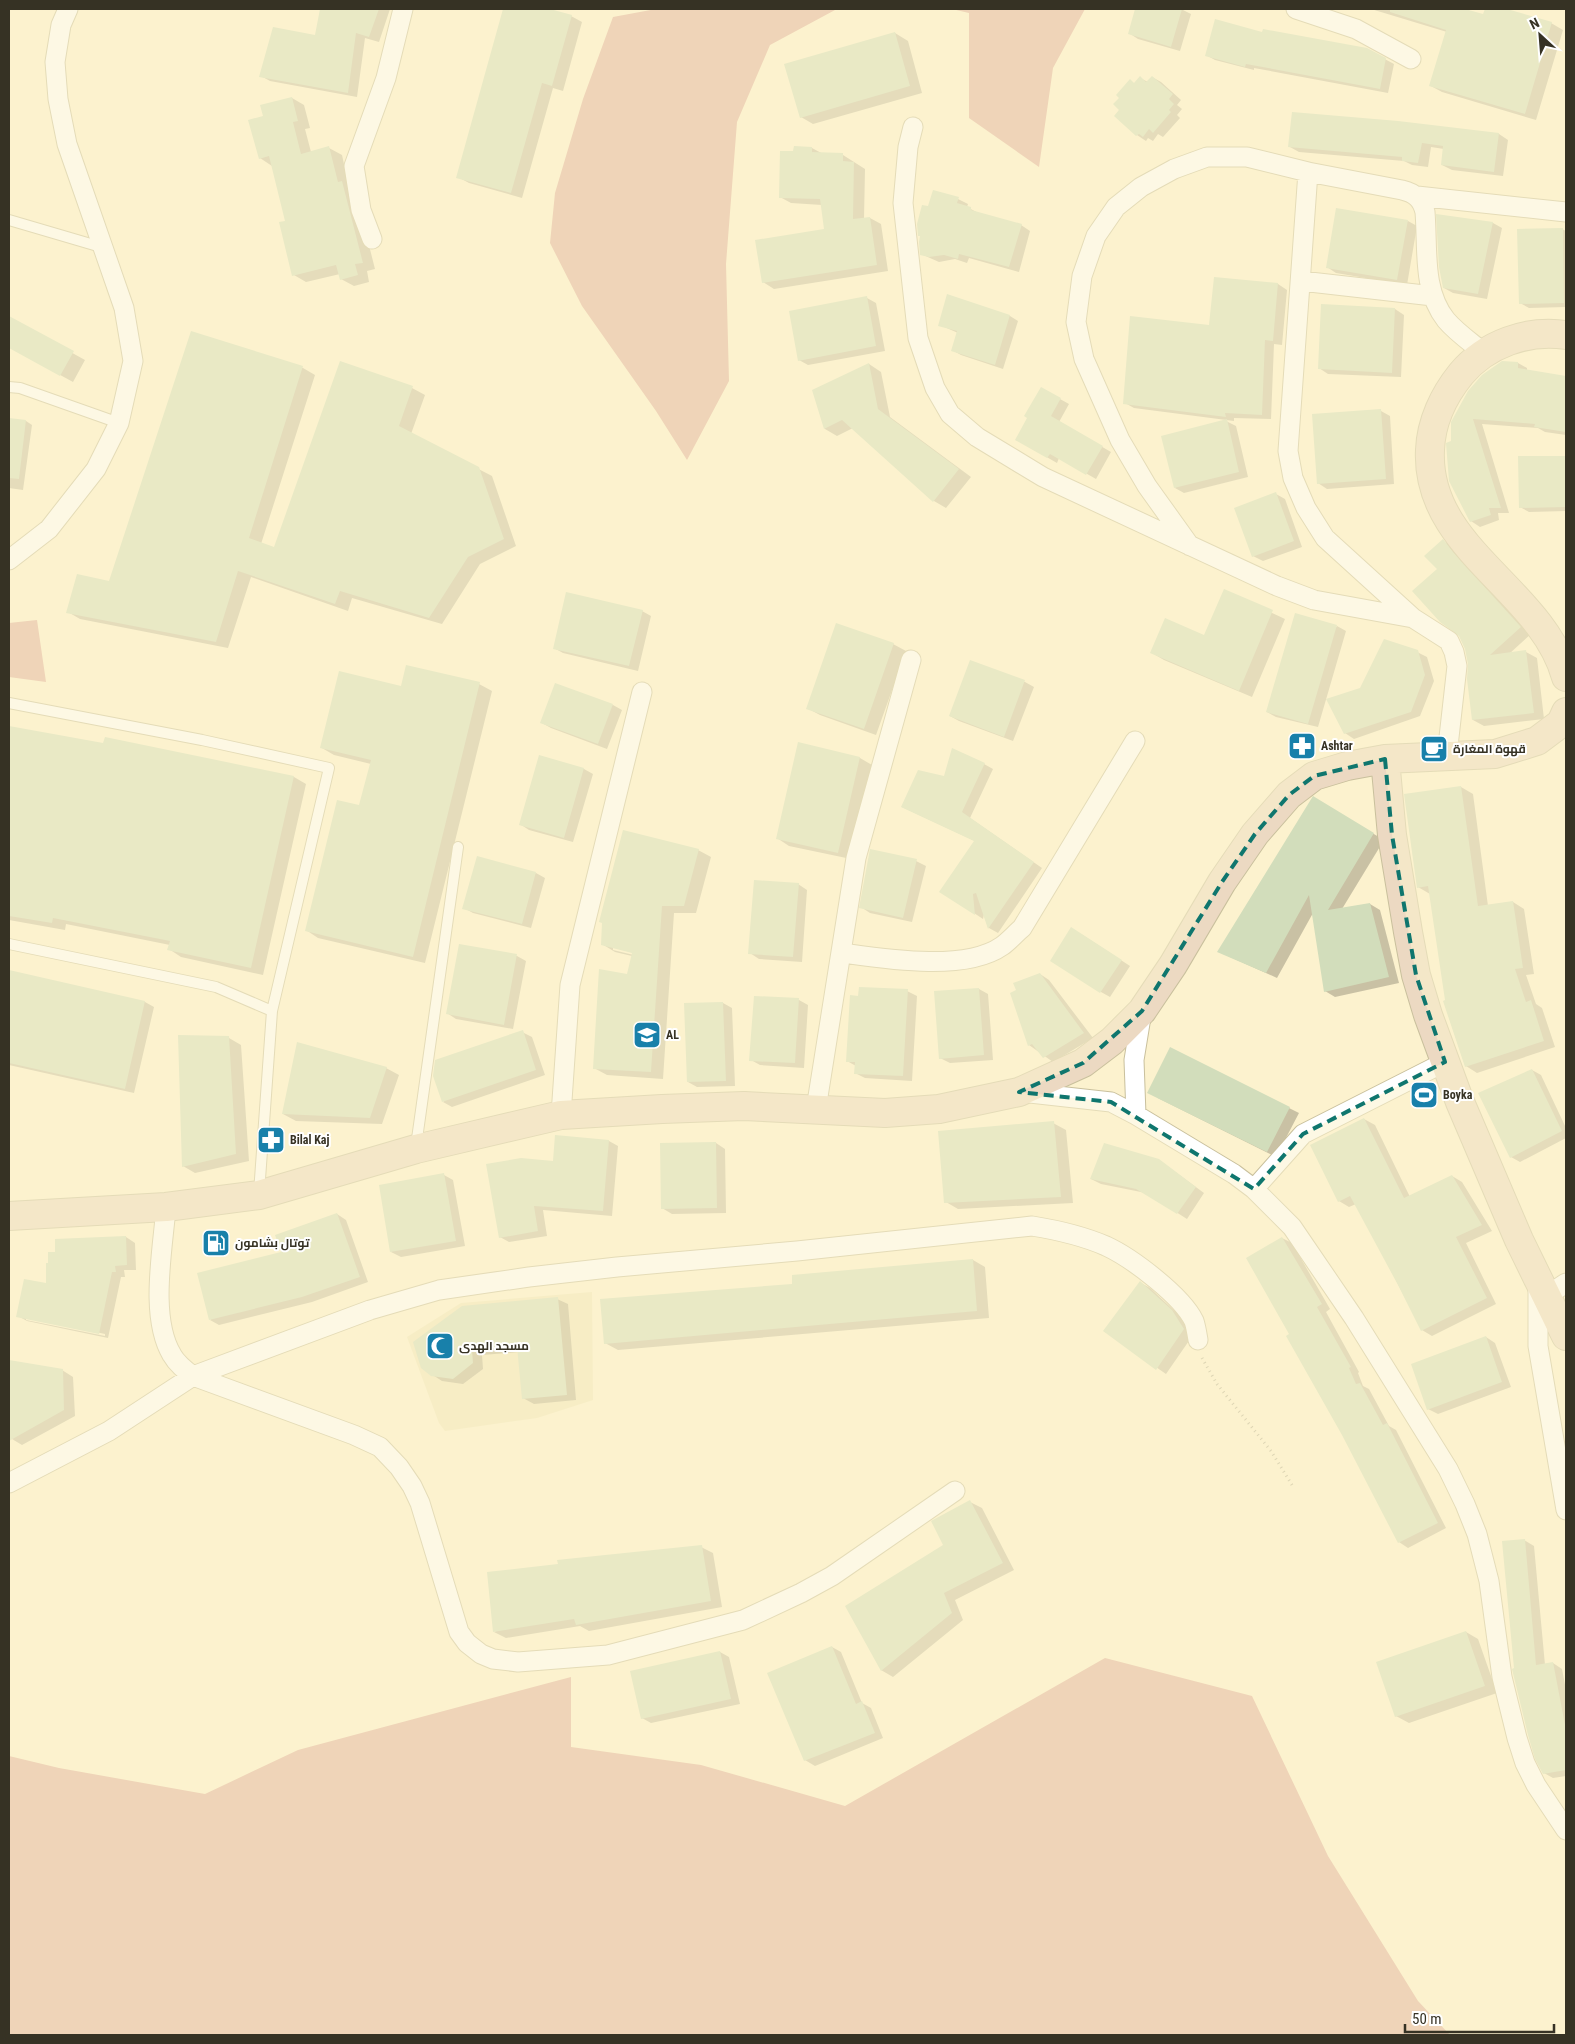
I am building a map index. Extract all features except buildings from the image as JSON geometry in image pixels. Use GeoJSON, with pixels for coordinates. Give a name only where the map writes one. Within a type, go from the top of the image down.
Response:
{"type":"FeatureCollection","features":[{"type":"Feature","properties":{"kind":"main road"},"geometry":{"type":"LineString","coordinates":[[1566,335],[1535,334],[1508,341],[1484,353],[1466,368],[1452,386],[1441,406],[1430,437],[1429,458],[1437,498],[1456,534],[1531,613],[1553,644],[1561,659],[1566,677]]}},
{"type":"Feature","properties":{"kind":"main road"},"geometry":{"type":"LineString","coordinates":[[9,1216],[166,1207],[259,1195],[416,1149],[561,1115],[744,1106],[885,1113],[939,1109],[1019,1092],[1083,1063],[1112,1041],[1142,1011],[1173,966],[1222,882],[1254,834],[1289,795],[1314,776],[1347,766],[1386,759],[1495,754],[1537,741],[1561,723],[1566,712]]}},
{"type":"Feature","properties":{"kind":"main road"},"geometry":{"type":"LineString","coordinates":[[1386,759],[1392,835],[1416,975],[1428,1015],[1495,1186],[1550,1285],[1566,1336]]}},
{"type":"Feature","properties":{"kind":"street"},"geometry":{"type":"LineString","coordinates":[[9,560],[49,529],[96,469],[119,423],[133,361],[124,308],[67,144],[58,99],[55,62],[61,24],[68,9]]}},
{"type":"Feature","properties":{"kind":"street"},"geometry":{"type":"LineString","coordinates":[[372,239],[361,210],[354,166],[386,78],[403,9]]}},
{"type":"Feature","properties":{"kind":"street"},"geometry":{"type":"LineString","coordinates":[[1296,9],[1356,29],[1411,59]]}},
{"type":"Feature","properties":{"kind":"street"},"geometry":{"type":"LineString","coordinates":[[913,127],[908,147],[903,203],[918,338],[935,388],[950,414],[977,437],[1043,477],[1277,586],[1314,600],[1412,618]]}},
{"type":"Feature","properties":{"kind":"street"},"geometry":{"type":"LineString","coordinates":[[1190,546],[1147,486],[1120,440],[1084,359],[1076,322],[1082,276],[1096,236],[1116,207],[1141,187],[1174,169],[1206,157],[1247,157],[1308,172],[1402,190],[1417,196],[1566,212]]}},
{"type":"Feature","properties":{"kind":"street"},"geometry":{"type":"LineString","coordinates":[[1308,172],[1288,451],[1293,478],[1306,508],[1325,538],[1412,618],[1449,642],[1454,652],[1457,666],[1447,755]]}},
{"type":"Feature","properties":{"kind":"street"},"geometry":{"type":"LineString","coordinates":[[1417,196],[1426,212],[1430,284],[1438,309],[1447,321],[1484,353]]}},
{"type":"Feature","properties":{"kind":"street"},"geometry":{"type":"LineString","coordinates":[[1301,280],[1433,296]]}},
{"type":"Feature","properties":{"kind":"street"},"geometry":{"type":"LineString","coordinates":[[816,1109],[856,858],[911,660]]}},
{"type":"Feature","properties":{"kind":"street"},"geometry":{"type":"LineString","coordinates":[[561,1115],[570,985],[642,692]]}},
{"type":"Feature","properties":{"kind":"street"},"geometry":{"type":"LineString","coordinates":[[842,953],[883,959],[959,961],[983,956],[1002,946],[1022,928],[1135,741]]}},
{"type":"Feature","properties":{"kind":"street"},"geometry":{"type":"LineString","coordinates":[[1136,1115],[1134,1060],[1142,1011]]}},
{"type":"Feature","properties":{"kind":"street"},"geometry":{"type":"LineString","coordinates":[[1254,1189],[1303,1134],[1446,1062]]}},
{"type":"Feature","properties":{"kind":"street"},"geometry":{"type":"LineString","coordinates":[[1019,1092],[1111,1102],[1234,1174],[1254,1189],[1292,1227],[1325,1274],[1448,1469],[1477,1534],[1489,1582],[1502,1677],[1525,1763],[1536,1785],[1566,1830]]}},
{"type":"Feature","properties":{"kind":"street"},"geometry":{"type":"LineString","coordinates":[[166,1207],[159,1289],[161,1321],[165,1340],[171,1354],[180,1367],[193,1376],[354,1435],[380,1447],[399,1467],[412,1486],[420,1503],[459,1632],[481,1654],[493,1659],[518,1662],[608,1655],[743,1620],[801,1593],[832,1576],[955,1491]]}},
{"type":"Feature","properties":{"kind":"street"},"geometry":{"type":"LineString","coordinates":[[9,1483],[109,1431],[193,1376],[370,1310],[439,1290],[617,1267],[797,1251],[1032,1226],[1056,1230],[1107,1247],[1136,1264],[1183,1306],[1194,1322],[1198,1340]]}},
{"type":"Feature","properties":{"kind":"street"},"geometry":{"type":"LineString","coordinates":[[1550,1285],[1538,1346],[1566,1510]]}},
{"type":"Feature","properties":{"kind":"lane"},"geometry":{"type":"LineString","coordinates":[[9,220],[102,247]]}},
{"type":"Feature","properties":{"kind":"lane"},"geometry":{"type":"LineString","coordinates":[[9,387],[20,388],[119,423]]}},
{"type":"Feature","properties":{"kind":"lane"},"geometry":{"type":"LineString","coordinates":[[9,702],[202,740],[329,768],[272,1011],[259,1195]]}},
{"type":"Feature","properties":{"kind":"lane"},"geometry":{"type":"LineString","coordinates":[[416,1149],[458,847]]}},
{"type":"Feature","properties":{"kind":"lane"},"geometry":{"type":"LineString","coordinates":[[9,944],[216,987],[272,1011]]}},
{"type":"Feature","properties":{"kind":"path"},"geometry":{"type":"LineString","coordinates":[[1198,1340],[1201,1356],[1217,1384],[1270,1451],[1292,1485]]}},
{"type":"Feature","properties":{"kind":"highlighted area"},"geometry":{"type":"Polygon","coordinates":[[[1385,759],[1392,835],[1416,975],[1445,1062],[1303,1134],[1254,1189],[1111,1102],[1019,1092],[1083,1063],[1142,1011],[1222,882],[1255,834],[1289,795],[1314,776],[1385,759]]]}},
{"type":"Feature","properties":{"kind":"shaded area"},"geometry":{"type":"Polygon","coordinates":[[[656,9],[846,9],[835,10],[770,45],[737,122],[726,264],[729,381],[687,460],[656,411],[582,306],[550,243],[555,193],[583,99],[613,17],[656,9]]]}},
{"type":"Feature","properties":{"kind":"shaded area"},"geometry":{"type":"Polygon","coordinates":[[[952,9],[1085,9],[1053,68],[1039,167],[969,118],[969,13],[952,9]]]}},
{"type":"Feature","properties":{"kind":"shaded area"},"geometry":{"type":"Polygon","coordinates":[[[37,620],[46,682],[9,677],[9,623],[37,620]]]}},
{"type":"Feature","properties":{"kind":"shaded area"},"geometry":{"type":"Polygon","coordinates":[[[592,1292],[593,1400],[537,1418],[445,1431],[439,1423],[407,1337],[461,1303],[592,1292]]]}},
{"type":"Feature","properties":{"kind":"shaded area"},"geometry":{"type":"Polygon","coordinates":[[[1105,1658],[1252,1696],[1328,1856],[1418,2001],[1450,2035],[9,2035],[9,1756],[59,1768],[205,1794],[298,1750],[571,1677],[571,1747],[701,1765],[845,1806],[1105,1658]]]}},
{"type":"Feature","properties":{"kind":"place","name":"Ashtar"},"geometry":{"type":"Point","coordinates":[1302,746]}},
{"type":"Feature","properties":{"kind":"place","name":"قهوة المغارة"},"geometry":{"type":"Point","coordinates":[1434,749]}},
{"type":"Feature","properties":{"kind":"place","name":"AL"},"geometry":{"type":"Point","coordinates":[647,1035]}},
{"type":"Feature","properties":{"kind":"place","name":"Boyka"},"geometry":{"type":"Point","coordinates":[1424,1095]}},
{"type":"Feature","properties":{"kind":"place","name":"Bilal Kaj"},"geometry":{"type":"Point","coordinates":[271,1140]}},
{"type":"Feature","properties":{"kind":"place","name":"توتال بشامون"},"geometry":{"type":"Point","coordinates":[216,1243]}},
{"type":"Feature","properties":{"kind":"place","name":"مسجد الهدى"},"geometry":{"type":"Point","coordinates":[440,1346]}}]}
